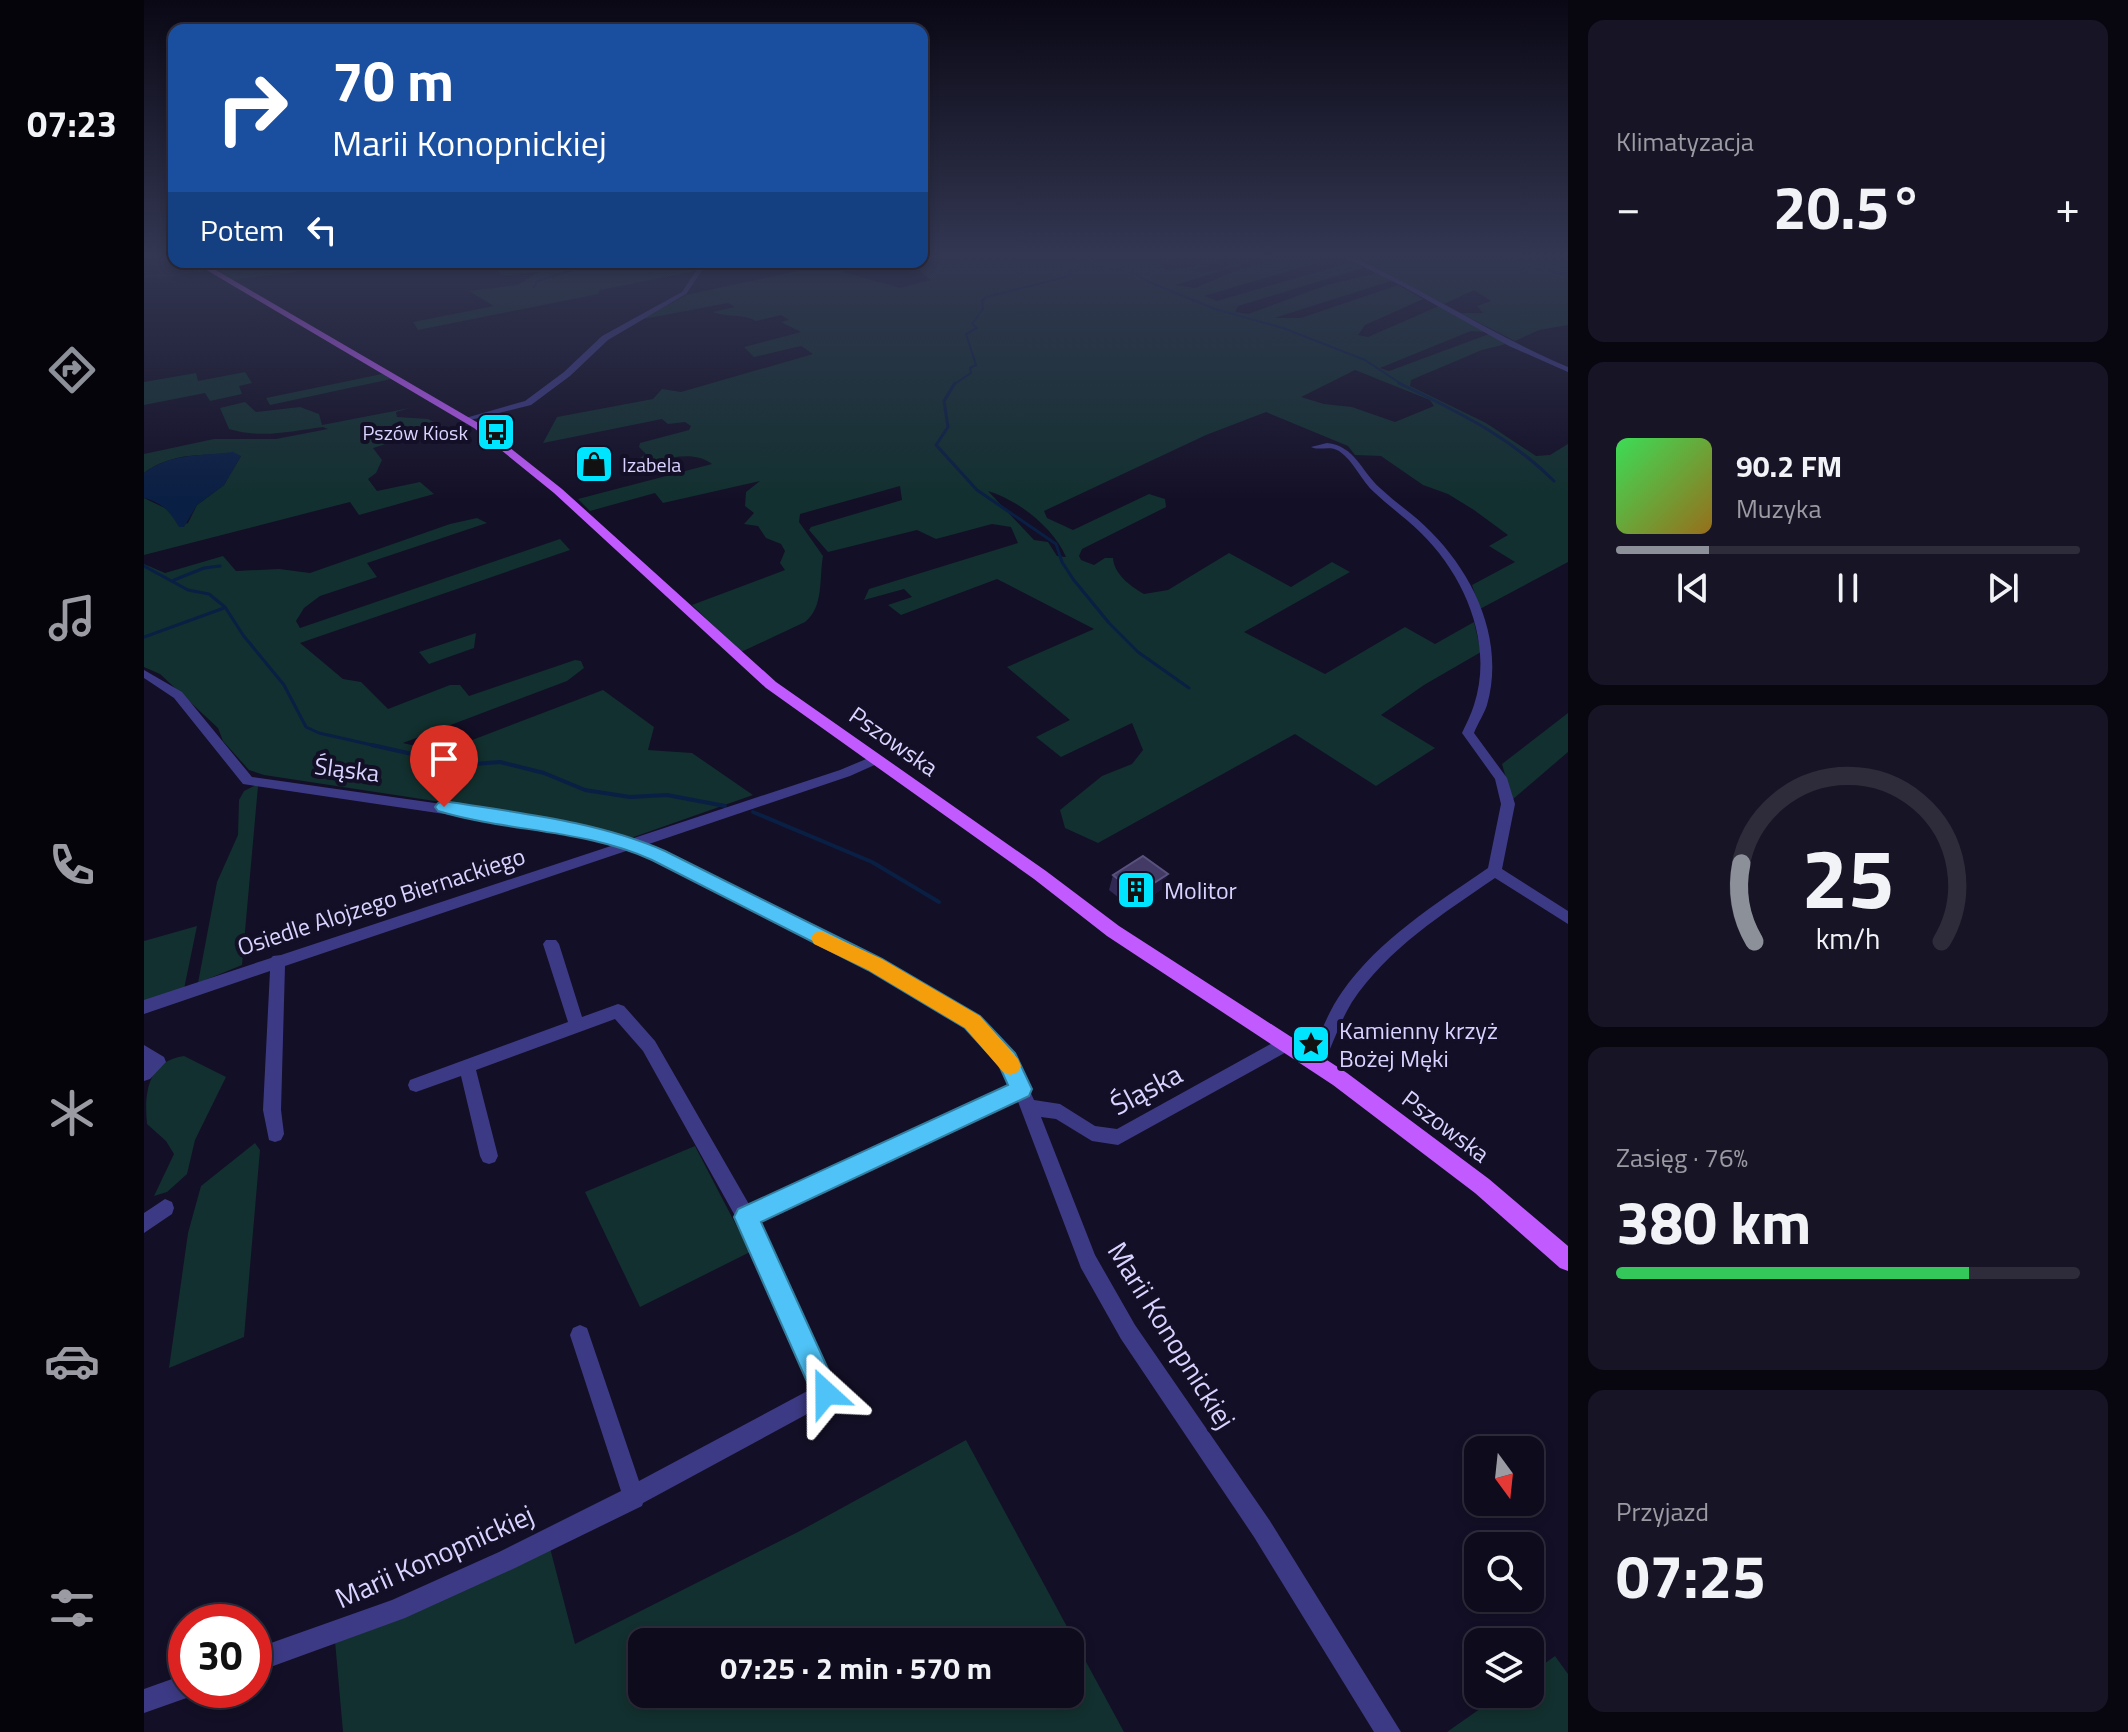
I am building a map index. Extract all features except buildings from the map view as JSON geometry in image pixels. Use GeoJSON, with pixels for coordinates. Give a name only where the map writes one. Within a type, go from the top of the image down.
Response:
{"type":"FeatureCollection","features":[{"type":"Feature","properties":{"kind":"main road","name":"Pszowska"},"geometry":{"type":"LineString","coordinates":[[328,339],[466,419],[524,461],[771,685],[1040,875],[1113,931],[1340,1079],[1470,1177],[1568,1260]]}},
{"type":"Feature","properties":{"kind":"street"},"geometry":{"type":"LineString","coordinates":[[466,419],[528,403],[567,374],[604,339]]}},
{"type":"Feature","properties":{"kind":"street"},"geometry":{"type":"LineString","coordinates":[[1501,339],[1568,370]]}},
{"type":"Feature","properties":{"kind":"street"},"geometry":{"type":"LineString","coordinates":[[1315,447],[1326,444],[1350,454],[1370,484],[1426,532],[1453,561],[1476,605],[1484,640],[1482,700],[1468,733],[1501,778],[1508,804],[1495,871],[1417,925],[1381,959],[1347,997],[1315,1064]]}},
{"type":"Feature","properties":{"kind":"street","name":"Śląska"},"geometry":{"type":"LineString","coordinates":[[144,673],[178,695],[248,781],[413,802],[539,823],[635,845],[875,965],[973,1022],[1007,1059],[1025,1098],[1060,1112],[1092,1133],[1118,1137],[1284,1045]]}},
{"type":"Feature","properties":{"kind":"street"},"geometry":{"type":"LineString","coordinates":[[635,845],[875,760]]}},
{"type":"Feature","properties":{"kind":"street","name":"Osiedle Alojzego Biernackiego"},"geometry":{"type":"LineString","coordinates":[[144,1007],[278,960],[635,845]]}},
{"type":"Feature","properties":{"kind":"street"},"geometry":{"type":"LineString","coordinates":[[1495,871],[1568,918]]}},
{"type":"Feature","properties":{"kind":"street"},"geometry":{"type":"LineString","coordinates":[[551,944],[577,1026]]}},
{"type":"Feature","properties":{"kind":"street"},"geometry":{"type":"LineString","coordinates":[[275,1134],[272,1110],[278,960]]}},
{"type":"Feature","properties":{"kind":"street","name":"Marii Konopnickiej"},"geometry":{"type":"LineString","coordinates":[[272,1655],[396,1610],[634,1498],[826,1393],[746,1217],[649,1046],[618,1011],[416,1085]]}},
{"type":"Feature","properties":{"kind":"street"},"geometry":{"type":"LineString","coordinates":[[144,1052],[158,1062],[144,1074]]}},
{"type":"Feature","properties":{"kind":"street"},"geometry":{"type":"LineString","coordinates":[[467,1067],[489,1156]]}},
{"type":"Feature","properties":{"kind":"street"},"geometry":{"type":"LineString","coordinates":[[746,1217],[1025,1098]]}},
{"type":"Feature","properties":{"kind":"street","name":"Marii Konopnickiej"},"geometry":{"type":"LineString","coordinates":[[1025,1098],[1088,1261],[1128,1332],[1262,1529],[1388,1732]]}},
{"type":"Feature","properties":{"kind":"street"},"geometry":{"type":"LineString","coordinates":[[144,1224],[165,1208]]}},
{"type":"Feature","properties":{"kind":"street"},"geometry":{"type":"LineString","coordinates":[[580,1335],[634,1498]]}},
{"type":"Feature","properties":{"kind":"street"},"geometry":{"type":"LineString","coordinates":[[144,1701],[168,1692]]}},
{"type":"Feature","properties":{"kind":"green space"},"geometry":{"type":"Polygon","coordinates":[[[775,339],[1452,339],[1380,368],[1389,371],[1476,339],[1497,339],[1506,344],[1482,350],[1411,380],[1410,386],[1486,423],[1536,456],[1550,455],[1568,444],[1568,562],[1480,609],[1472,585],[1515,562],[1489,546],[1508,535],[1474,510],[1448,494],[1423,485],[1381,456],[1355,455],[1348,446],[1266,412],[1206,435],[1044,511],[1047,518],[1073,530],[1149,494],[1165,499],[1166,507],[1082,549],[1079,556],[1081,560],[1094,565],[1105,558],[1113,558],[1120,574],[1144,594],[1168,590],[1229,553],[1291,587],[1332,562],[1350,572],[1244,632],[1325,674],[1405,627],[1435,644],[1474,622],[1481,652],[1424,685],[1381,715],[1435,748],[1376,786],[1295,734],[1098,843],[1065,828],[1060,810],[1102,776],[1132,764],[1143,750],[1132,723],[1061,757],[1036,737],[1070,720],[1007,667],[1094,629],[997,579],[901,615],[888,605],[912,597],[904,589],[864,600],[869,589],[1018,543],[1011,527],[992,524],[936,539],[917,530],[828,552],[809,530],[811,527],[902,500],[900,486],[800,514],[799,522],[823,556],[820,592],[815,609],[805,622],[741,652],[692,605],[785,570],[780,563],[785,551],[781,544],[766,538],[758,526],[744,524],[754,513],[745,506],[746,492],[760,481],[663,503],[655,493],[590,511],[578,499],[712,464],[684,456],[632,468],[634,462],[646,454],[639,447],[640,443],[689,430],[691,426],[685,422],[668,424],[662,419],[543,443],[557,417],[653,399],[662,389],[681,392],[813,354],[801,346],[754,357],[744,347],[775,339]],[[1355,370],[1301,397],[1324,404],[1352,407],[1395,422],[1434,406],[1430,400],[1355,370]],[[988,491],[1034,540],[1048,542],[1057,556],[1066,557],[1053,536],[1034,516],[988,491]]]}},
{"type":"Feature","properties":{"kind":"green space"},"geometry":{"type":"Polygon","coordinates":[[[245,372],[252,383],[239,386],[242,394],[210,401],[205,393],[144,405],[144,382],[196,373],[198,381],[245,372]]]}},
{"type":"Feature","properties":{"kind":"green space"},"geometry":{"type":"Polygon","coordinates":[[[382,374],[391,379],[270,405],[266,398],[382,374]]]}},
{"type":"Feature","properties":{"kind":"green space"},"geometry":{"type":"Polygon","coordinates":[[[245,402],[256,412],[300,407],[319,414],[322,425],[410,408],[396,412],[397,417],[428,419],[443,426],[373,448],[382,460],[376,473],[368,479],[377,491],[420,482],[434,494],[359,515],[350,502],[144,555],[144,498],[169,510],[179,526],[188,523],[197,505],[224,485],[241,456],[178,458],[144,473],[144,454],[214,439],[276,439],[328,429],[265,434],[229,429],[220,408],[245,402]]]}},
{"type":"Feature","properties":{"kind":"green space"},"geometry":{"type":"Polygon","coordinates":[[[477,518],[487,523],[367,563],[377,577],[320,596],[304,608],[296,621],[300,628],[560,539],[570,550],[300,643],[343,679],[361,682],[388,709],[450,685],[460,685],[469,696],[575,660],[581,661],[584,668],[567,681],[403,743],[441,752],[603,690],[654,727],[648,750],[692,753],[753,795],[631,838],[552,819],[264,775],[249,770],[223,741],[218,728],[160,674],[144,667],[144,564],[165,573],[223,556],[236,571],[279,569],[310,573],[450,524],[477,518]]]}},
{"type":"Feature","properties":{"kind":"green space"},"geometry":{"type":"Polygon","coordinates":[[[476,633],[474,648],[429,664],[419,652],[476,633]]]}},
{"type":"Feature","properties":{"kind":"green space"},"geometry":{"type":"Polygon","coordinates":[[[1568,713],[1568,752],[1512,800],[1502,764],[1568,713]]]}},
{"type":"Feature","properties":{"kind":"green space"},"geometry":{"type":"Polygon","coordinates":[[[256,785],[242,965],[198,983],[217,882],[238,835],[239,800],[244,791],[256,785]]]}},
{"type":"Feature","properties":{"kind":"green space"},"geometry":{"type":"Polygon","coordinates":[[[197,926],[184,989],[144,1002],[144,941],[197,926]]]}},
{"type":"Feature","properties":{"kind":"green space"},"geometry":{"type":"Polygon","coordinates":[[[184,1056],[226,1077],[195,1140],[187,1174],[167,1192],[154,1196],[174,1154],[166,1141],[147,1124],[148,1090],[156,1071],[163,1064],[184,1056]]]}},
{"type":"Feature","properties":{"kind":"green space"},"geometry":{"type":"Polygon","coordinates":[[[255,1143],[260,1150],[244,1337],[169,1368],[188,1233],[201,1186],[255,1143]]]}},
{"type":"Feature","properties":{"kind":"green space"},"geometry":{"type":"Polygon","coordinates":[[[695,1146],[750,1252],[640,1307],[585,1192],[695,1146]]]}},
{"type":"Feature","properties":{"kind":"green space"},"geometry":{"type":"Polygon","coordinates":[[[966,1440],[1068,1628],[628,1628],[628,1708],[1084,1708],[1084,1658],[1124,1732],[343,1732],[335,1641],[550,1548],[575,1644],[798,1532],[966,1440]]]}},
{"type":"Feature","properties":{"kind":"green space"},"geometry":{"type":"Polygon","coordinates":[[[1555,1656],[1568,1674],[1568,1732],[1447,1732],[1481,1708],[1544,1708],[1544,1664],[1555,1656]]]}},
{"type":"Feature","properties":{"kind":"water"},"geometry":{"type":"Polygon","coordinates":[[[233,452],[241,456],[224,485],[197,505],[184,527],[179,527],[156,502],[144,498],[144,473],[154,467],[187,456],[233,452]]]}},
{"type":"Feature","properties":{"kind":"waterway"},"geometry":{"type":"LineString","coordinates":[[954,384],[971,373],[970,368],[976,365],[968,339]]}},
{"type":"Feature","properties":{"kind":"waterway"},"geometry":{"type":"LineString","coordinates":[[1311,339],[1365,360],[1403,385]]}},
{"type":"Feature","properties":{"kind":"waterway"},"geometry":{"type":"LineString","coordinates":[[1399,383],[1403,385]]}},
{"type":"Feature","properties":{"kind":"waterway"},"geometry":{"type":"LineString","coordinates":[[954,384],[944,401],[948,427],[936,445],[977,490],[1056,544],[1062,562],[1073,579],[1109,623],[1138,652],[1189,688]]}},
{"type":"Feature","properties":{"kind":"waterway"},"geometry":{"type":"LineString","coordinates":[[1403,385],[1500,437],[1554,481]]}},
{"type":"Feature","properties":{"kind":"waterway"},"geometry":{"type":"LineString","coordinates":[[144,566],[188,590],[209,594],[225,607],[243,635],[284,685],[306,727],[319,733],[381,747]]}},
{"type":"Feature","properties":{"kind":"waterway"},"geometry":{"type":"LineString","coordinates":[[174,580],[204,568],[220,566]]}},
{"type":"Feature","properties":{"kind":"waterway"},"geometry":{"type":"LineString","coordinates":[[144,637],[224,608]]}},
{"type":"Feature","properties":{"kind":"waterway"},"geometry":{"type":"LineString","coordinates":[[372,745],[461,765],[500,762],[544,773],[585,790],[630,797],[667,795],[725,806]]}},
{"type":"Feature","properties":{"kind":"waterway"},"geometry":{"type":"LineString","coordinates":[[753,812],[872,862],[939,902]]}},
{"type":"Feature","properties":{"kind":"slow traffic"},"geometry":{"type":"LineString","coordinates":[[821,938],[875,965],[973,1022],[1010,1066]]}},
{"type":"Feature","properties":{"kind":"place","name":"Pszów Kiosk"},"geometry":{"type":"Point","coordinates":[496,432]}},
{"type":"Feature","properties":{"kind":"place","name":"Izabela"},"geometry":{"type":"Point","coordinates":[594,464]}},
{"type":"Feature","properties":{"kind":"place","name":"Molitor"},"geometry":{"type":"Point","coordinates":[1136,890]}},
{"type":"Feature","properties":{"kind":"place","name":"Kamienny krzyż Bożej Męki"},"geometry":{"type":"Point","coordinates":[1311,1044]}},
{"type":"Feature","properties":{"kind":"route"},"geometry":{"type":"LineString","coordinates":[[444,807],[539,823],[635,845],[659,855],[875,965],[973,1022],[1007,1059],[1021,1089],[746,1217],[826,1393]]}}]}
